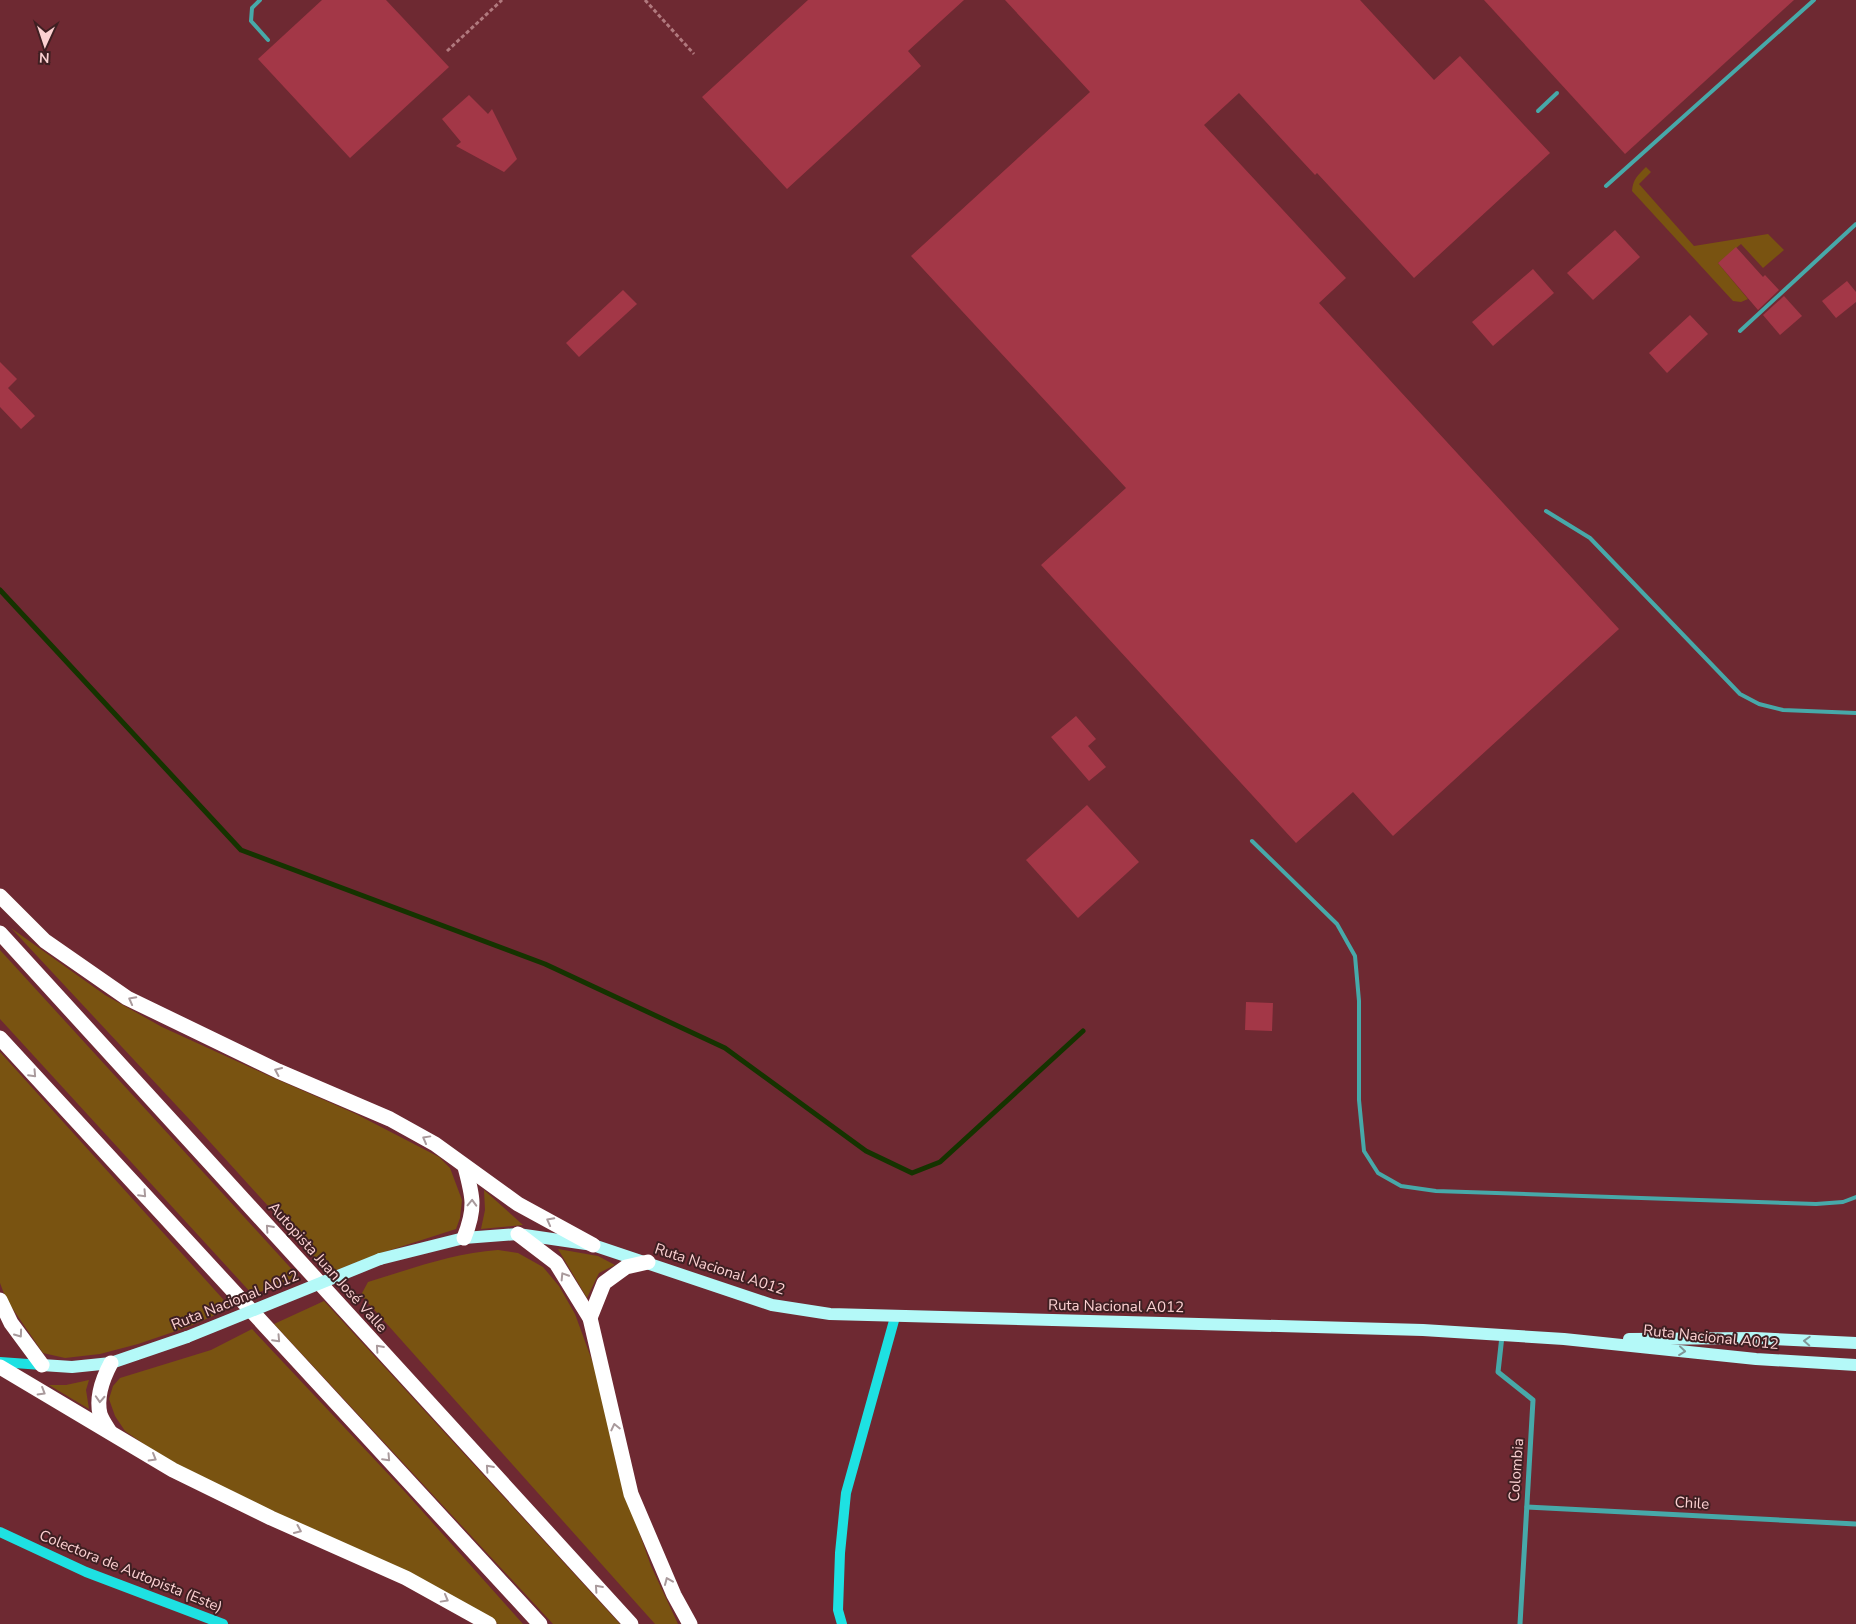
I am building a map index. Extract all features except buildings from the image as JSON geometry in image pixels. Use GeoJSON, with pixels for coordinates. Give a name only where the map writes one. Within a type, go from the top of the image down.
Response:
{"type":"FeatureCollection","features":[{"type":"Feature","properties":{"kind":"highway"},"geometry":{"type":"LineString","coordinates":[[0,896],[45,941],[127,998],[278,1071],[390,1119],[435,1144],[518,1204],[593,1245]]}},
{"type":"Feature","properties":{"kind":"highway","name":"Autopista Juan José Valle"},"geometry":{"type":"LineString","coordinates":[[0,933],[631,1624]]}},
{"type":"Feature","properties":{"kind":"highway"},"geometry":{"type":"LineString","coordinates":[[0,1038],[540,1624]]}},
{"type":"Feature","properties":{"kind":"highway"},"geometry":{"type":"LineString","coordinates":[[464,1238],[471,1219],[472,1193],[465,1167]]}},
{"type":"Feature","properties":{"kind":"highway"},"geometry":{"type":"LineString","coordinates":[[518,1234],[556,1263],[590,1318],[631,1494],[674,1595],[690,1624]]}},
{"type":"Feature","properties":{"kind":"highway"},"geometry":{"type":"LineString","coordinates":[[590,1318],[604,1283],[626,1267],[648,1262]]}},
{"type":"Feature","properties":{"kind":"highway"},"geometry":{"type":"LineString","coordinates":[[0,1300],[11,1323],[42,1365]]}},
{"type":"Feature","properties":{"kind":"highway"},"geometry":{"type":"LineString","coordinates":[[111,1363],[104,1376],[99,1397],[100,1415],[111,1434]]}},
{"type":"Feature","properties":{"kind":"highway"},"geometry":{"type":"LineString","coordinates":[[0,1367],[173,1470],[271,1518],[406,1578],[489,1624]]}},
{"type":"Feature","properties":{"kind":"main road","name":"Ruta Nacional A012"},"geometry":{"type":"LineString","coordinates":[[42,1365],[72,1367],[111,1363],[187,1337],[380,1259],[464,1238],[518,1234],[593,1245],[772,1305],[830,1314],[1423,1330],[1564,1339],[1756,1359],[1856,1365]]}},
{"type":"Feature","properties":{"kind":"main road"},"geometry":{"type":"LineString","coordinates":[[842,1624],[838,1610],[839,1562],[846,1493],[896,1317]]}},
{"type":"Feature","properties":{"kind":"main road","name":"Ruta Nacional A012"},"geometry":{"type":"LineString","coordinates":[[1564,1339],[1755,1338],[1856,1343]]}},
{"type":"Feature","properties":{"kind":"main road"},"geometry":{"type":"LineString","coordinates":[[0,1362],[42,1365]]}},
{"type":"Feature","properties":{"kind":"main road","name":"Colectora de Autopista (Este)"},"geometry":{"type":"LineString","coordinates":[[0,1532],[86,1572],[223,1624]]}},
{"type":"Feature","properties":{"kind":"street","name":"Colombia"},"geometry":{"type":"LineString","coordinates":[[1502,1335],[1498,1372],[1533,1400],[1520,1624]]}},
{"type":"Feature","properties":{"kind":"street","name":"Chile"},"geometry":{"type":"LineString","coordinates":[[1527,1507],[1856,1524]]}},
{"type":"Feature","properties":{"kind":"lane"},"geometry":{"type":"LineString","coordinates":[[260,0],[252,8],[251,21],[268,40]]}},
{"type":"Feature","properties":{"kind":"lane"},"geometry":{"type":"LineString","coordinates":[[1606,186],[1814,0]]}},
{"type":"Feature","properties":{"kind":"lane"},"geometry":{"type":"LineString","coordinates":[[1538,111],[1557,93]]}},
{"type":"Feature","properties":{"kind":"lane"},"geometry":{"type":"LineString","coordinates":[[1740,331],[1856,224]]}},
{"type":"Feature","properties":{"kind":"lane"},"geometry":{"type":"LineString","coordinates":[[1546,511],[1590,538],[1740,694],[1759,704],[1783,710],[1856,713]]}},
{"type":"Feature","properties":{"kind":"lane"},"geometry":{"type":"LineString","coordinates":[[1252,841],[1337,924],[1355,956],[1359,1001],[1359,1100],[1364,1151],[1378,1173],[1401,1186],[1436,1191],[1816,1204],[1843,1202],[1856,1197]]}},
{"type":"Feature","properties":{"kind":"path"},"geometry":{"type":"LineString","coordinates":[[447,51],[497,2],[502,0]]}},
{"type":"Feature","properties":{"kind":"path"},"geometry":{"type":"LineString","coordinates":[[645,0],[694,54]]}},
{"type":"Feature","properties":{"kind":"shaded area"},"geometry":{"type":"Polygon","coordinates":[[[1646,167],[1651,172],[1639,184],[1694,246],[1768,234],[1784,250],[1763,268],[1741,244],[1718,263],[1748,299],[1741,302],[1733,301],[1632,191],[1635,180],[1646,167]]]}},
{"type":"Feature","properties":{"kind":"shaded area"},"geometry":{"type":"Polygon","coordinates":[[[11,928],[105,995],[162,1027],[356,1114],[439,1157],[450,1168],[462,1200],[460,1218],[456,1229],[375,1255],[329,1273],[11,928]]]}},
{"type":"Feature","properties":{"kind":"shaded area"},"geometry":{"type":"Polygon","coordinates":[[[0,950],[298,1276],[253,1295],[0,1019],[0,950]]]}},
{"type":"Feature","properties":{"kind":"shaded area"},"geometry":{"type":"Polygon","coordinates":[[[0,1052],[231,1308],[188,1327],[138,1344],[100,1354],[65,1358],[43,1353],[6,1299],[0,1283],[0,1052]]]}},
{"type":"Feature","properties":{"kind":"shaded area"},"geometry":{"type":"Polygon","coordinates":[[[484,1190],[523,1225],[481,1229],[485,1210],[484,1190]]]}},
{"type":"Feature","properties":{"kind":"shaded area"},"geometry":{"type":"Polygon","coordinates":[[[558,1249],[598,1256],[615,1265],[599,1273],[587,1298],[558,1249]]]}},
{"type":"Feature","properties":{"kind":"shaded area"},"geometry":{"type":"Polygon","coordinates":[[[498,1250],[518,1253],[543,1267],[559,1286],[575,1314],[598,1377],[618,1472],[651,1566],[678,1624],[655,1624],[361,1295],[368,1282],[448,1258],[498,1250]]]}},
{"type":"Feature","properties":{"kind":"shaded area"},"geometry":{"type":"Polygon","coordinates":[[[324,1301],[620,1624],[553,1624],[274,1324],[324,1301]]]}},
{"type":"Feature","properties":{"kind":"shaded area"},"geometry":{"type":"Polygon","coordinates":[[[252,1329],[406,1493],[523,1624],[498,1624],[477,1610],[180,1466],[125,1431],[115,1416],[109,1399],[113,1386],[120,1378],[211,1350],[252,1329]]]}},
{"type":"Feature","properties":{"kind":"shaded area"},"geometry":{"type":"Polygon","coordinates":[[[89,1380],[86,1390],[89,1409],[49,1385],[66,1385],[89,1380]]]}},
{"type":"Feature","properties":{"kind":"waterway"},"geometry":{"type":"LineString","coordinates":[[0,590],[241,850],[545,964],[725,1048],[866,1151],[912,1173],[940,1162],[1083,1031]]}}]}
